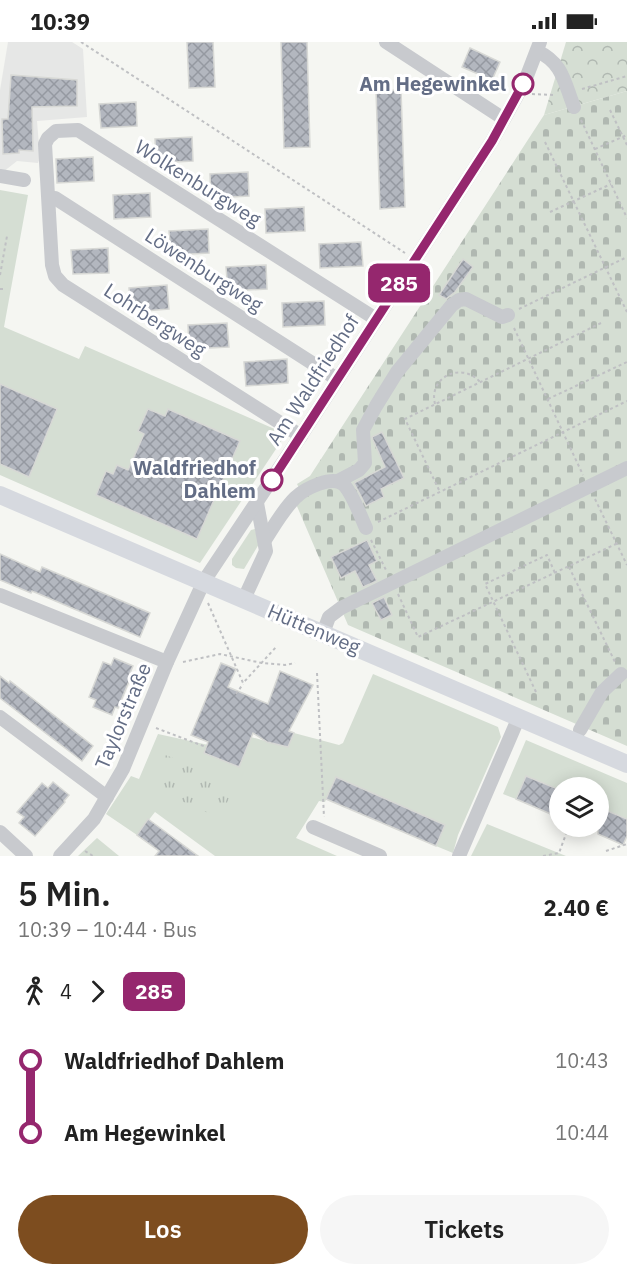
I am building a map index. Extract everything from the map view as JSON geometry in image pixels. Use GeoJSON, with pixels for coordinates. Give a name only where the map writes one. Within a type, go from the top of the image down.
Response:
{"type":"FeatureCollection","features":[{"type":"Feature","properties":{"kind":"main road","name":"Hüttenweg"},"geometry":{"type":"LineString","coordinates":[[0,495],[627,764]]}},
{"type":"Feature","properties":{"kind":"street"},"geometry":{"type":"LineString","coordinates":[[391,43],[504,119]]}},
{"type":"Feature","properties":{"kind":"street"},"geometry":{"type":"LineString","coordinates":[[539,47],[558,65],[574,106]]}},
{"type":"Feature","properties":{"kind":"street","name":"Am Waldfriedhof"},"geometry":{"type":"LineString","coordinates":[[204,581],[301,436],[504,119],[525,81],[539,47]]}},
{"type":"Feature","properties":{"kind":"street","name":"Wolkenburgweg"},"geometry":{"type":"LineString","coordinates":[[49,198],[45,144],[56,131],[78,130],[376,319]]}},
{"type":"Feature","properties":{"kind":"street"},"geometry":{"type":"LineString","coordinates":[[0,177],[24,180]]}},
{"type":"Feature","properties":{"kind":"street","name":"Löwenburgweg"},"geometry":{"type":"LineString","coordinates":[[49,198],[55,198],[338,379]]}},
{"type":"Feature","properties":{"kind":"street","name":"Lohrbergweg"},"geometry":{"type":"LineString","coordinates":[[49,198],[52,265],[55,276],[63,285],[301,436]]}},
{"type":"Feature","properties":{"kind":"street"},"geometry":{"type":"LineString","coordinates":[[265,540],[294,499],[301,493],[328,481],[338,481],[359,470],[364,462],[363,430],[376,406],[397,372],[452,305],[459,300],[466,299],[502,317],[508,315]]}},
{"type":"Feature","properties":{"kind":"street"},"geometry":{"type":"LineString","coordinates":[[323,633],[329,617],[341,608],[627,468]]}},
{"type":"Feature","properties":{"kind":"street"},"geometry":{"type":"LineString","coordinates":[[338,481],[345,486],[366,528]]}},
{"type":"Feature","properties":{"kind":"street"},"geometry":{"type":"LineString","coordinates":[[244,599],[266,551],[257,503]]}},
{"type":"Feature","properties":{"kind":"street","name":"Taylorstraße"},"geometry":{"type":"LineString","coordinates":[[60,856],[94,819],[123,770],[167,662],[204,581]]}},
{"type":"Feature","properties":{"kind":"street"},"geometry":{"type":"LineString","coordinates":[[0,595],[167,662]]}},
{"type":"Feature","properties":{"kind":"street"},"geometry":{"type":"LineString","coordinates":[[580,730],[602,692],[621,674]]}},
{"type":"Feature","properties":{"kind":"street"},"geometry":{"type":"LineString","coordinates":[[0,717],[107,797]]}},
{"type":"Feature","properties":{"kind":"street"},"geometry":{"type":"LineString","coordinates":[[459,856],[519,719]]}},
{"type":"Feature","properties":{"kind":"street"},"geometry":{"type":"LineString","coordinates":[[319,829],[380,856]]}},
{"type":"Feature","properties":{"kind":"street"},"geometry":{"type":"LineString","coordinates":[[0,832],[26,856]]}},
{"type":"Feature","properties":{"kind":"path"},"geometry":{"type":"LineString","coordinates":[[81,42],[405,253]]}},
{"type":"Feature","properties":{"kind":"path"},"geometry":{"type":"LineString","coordinates":[[574,106],[627,218]]}},
{"type":"Feature","properties":{"kind":"path"},"geometry":{"type":"LineString","coordinates":[[610,110],[627,145]]}},
{"type":"Feature","properties":{"kind":"path"},"geometry":{"type":"LineString","coordinates":[[595,149],[627,135]]}},
{"type":"Feature","properties":{"kind":"path"},"geometry":{"type":"LineString","coordinates":[[545,142],[627,312]]}},
{"type":"Feature","properties":{"kind":"path"},"geometry":{"type":"LineString","coordinates":[[550,212],[611,184]]}},
{"type":"Feature","properties":{"kind":"path"},"geometry":{"type":"LineString","coordinates":[[0,276],[7,236]]}},
{"type":"Feature","properties":{"kind":"path"},"geometry":{"type":"LineString","coordinates":[[580,469],[508,315],[627,257]]}},
{"type":"Feature","properties":{"kind":"path"},"geometry":{"type":"LineString","coordinates":[[440,491],[405,419],[601,323]]}},
{"type":"Feature","properties":{"kind":"path"},"geometry":{"type":"LineString","coordinates":[[548,399],[627,362]]}},
{"type":"Feature","properties":{"kind":"path"},"geometry":{"type":"LineString","coordinates":[[435,404],[434,391],[437,384],[447,375],[463,372],[475,376],[480,382]]}},
{"type":"Feature","properties":{"kind":"path"},"geometry":{"type":"LineString","coordinates":[[411,505],[627,401]]}},
{"type":"Feature","properties":{"kind":"path"},"geometry":{"type":"LineString","coordinates":[[599,507],[627,565]]}},
{"type":"Feature","properties":{"kind":"path"},"geometry":{"type":"LineString","coordinates":[[467,615],[616,544]]}},
{"type":"Feature","properties":{"kind":"path"},"geometry":{"type":"LineString","coordinates":[[536,692],[485,584],[547,555],[555,573]]}},
{"type":"Feature","properties":{"kind":"path"},"geometry":{"type":"LineString","coordinates":[[569,566],[621,674]]}},
{"type":"Feature","properties":{"kind":"path"},"geometry":{"type":"LineString","coordinates":[[207,601],[243,683]]}},
{"type":"Feature","properties":{"kind":"path"},"geometry":{"type":"LineString","coordinates":[[237,694],[243,683],[277,646]]}},
{"type":"Feature","properties":{"kind":"path"},"geometry":{"type":"LineString","coordinates":[[167,662],[175,664],[220,654],[262,663],[285,665],[295,663]]}},
{"type":"Feature","properties":{"kind":"path"},"geometry":{"type":"LineString","coordinates":[[317,673],[319,829]]}},
{"type":"Feature","properties":{"kind":"path"},"geometry":{"type":"LineString","coordinates":[[142,722],[206,747]]}},
{"type":"Feature","properties":{"kind":"path"},"geometry":{"type":"LineString","coordinates":[[543,856],[559,853],[565,837]]}},
{"type":"Feature","properties":{"kind":"path"},"geometry":{"type":"LineString","coordinates":[[606,851],[627,844]]}},
{"type":"Feature","properties":{"kind":"shaded area"},"geometry":{"type":"Polygon","coordinates":[[[8,42],[72,42],[83,49],[87,117],[37,121],[40,158],[38,163],[17,161],[3,172],[0,171],[0,90],[8,42]]]}},
{"type":"Feature","properties":{"kind":"green space"},"geometry":{"type":"Polygon","coordinates":[[[566,42],[627,42],[627,91],[544,115],[566,42]]]}},
{"type":"Feature","properties":{"kind":"green space","name":"Waldfriedhof Dahlem"},"geometry":{"type":"Polygon","coordinates":[[[627,91],[627,746],[348,625],[296,504],[303,496],[297,484],[310,476],[544,115],[627,91]]]}},
{"type":"Feature","properties":{"kind":"green space"},"geometry":{"type":"Polygon","coordinates":[[[0,190],[28,195],[4,327],[79,359],[85,346],[286,434],[200,563],[0,475],[0,190]]]}},
{"type":"Feature","properties":{"kind":"green space"},"geometry":{"type":"Polygon","coordinates":[[[255,529],[259,544],[244,569],[236,568],[232,565],[232,559],[251,530],[255,529]]]}},
{"type":"Feature","properties":{"kind":"green space"},"geometry":{"type":"Polygon","coordinates":[[[373,674],[498,727],[501,737],[458,835],[453,853],[436,846],[445,825],[336,777],[325,802],[319,801],[296,838],[337,856],[215,856],[155,812],[137,835],[106,814],[131,776],[139,779],[158,734],[245,753],[251,737],[287,747],[294,733],[339,745],[343,743],[373,674]]]}},
{"type":"Feature","properties":{"kind":"green space"},"geometry":{"type":"Polygon","coordinates":[[[526,740],[627,783],[627,819],[609,811],[609,777],[549,777],[549,786],[526,776],[516,799],[503,794],[526,740]]]}},
{"type":"Feature","properties":{"kind":"green space"},"geometry":{"type":"Polygon","coordinates":[[[166,755],[234,784],[227,803],[208,813],[152,788],[166,755]]]}},
{"type":"Feature","properties":{"kind":"green space"},"geometry":{"type":"Polygon","coordinates":[[[487,824],[566,856],[471,856],[487,824]]]}},
{"type":"Feature","properties":{"kind":"green space"},"geometry":{"type":"Polygon","coordinates":[[[97,838],[119,856],[78,856],[97,838]]]}},
{"type":"Feature","properties":{"kind":"building"},"geometry":{"type":"Polygon","coordinates":[[[187,42],[213,42],[215,87],[189,88],[187,42]]]}},
{"type":"Feature","properties":{"kind":"building"},"geometry":{"type":"Polygon","coordinates":[[[281,42],[307,42],[310,147],[284,148],[281,42]]]}},
{"type":"Feature","properties":{"kind":"building"},"geometry":{"type":"Polygon","coordinates":[[[470,48],[500,62],[492,80],[462,67],[470,48]]]}},
{"type":"Feature","properties":{"kind":"building"},"geometry":{"type":"Polygon","coordinates":[[[11,75],[77,80],[77,106],[32,107],[33,151],[19,150],[19,153],[3,154],[2,119],[8,119],[11,75]]]}},
{"type":"Feature","properties":{"kind":"building"},"geometry":{"type":"Polygon","coordinates":[[[401,90],[405,207],[380,209],[376,91],[401,90]]]}},
{"type":"Feature","properties":{"kind":"building"},"geometry":{"type":"Polygon","coordinates":[[[136,102],[137,126],[101,128],[99,104],[136,102]]]}},
{"type":"Feature","properties":{"kind":"building"},"geometry":{"type":"Polygon","coordinates":[[[192,137],[193,161],[156,163],[155,139],[192,137]]]}},
{"type":"Feature","properties":{"kind":"building"},"geometry":{"type":"Polygon","coordinates":[[[93,157],[94,181],[57,183],[56,159],[93,157]]]}},
{"type":"Feature","properties":{"kind":"building"},"geometry":{"type":"Polygon","coordinates":[[[248,172],[249,196],[211,198],[210,174],[248,172]]]}},
{"type":"Feature","properties":{"kind":"building"},"geometry":{"type":"Polygon","coordinates":[[[150,193],[151,217],[114,219],[113,195],[150,193]]]}},
{"type":"Feature","properties":{"kind":"building"},"geometry":{"type":"Polygon","coordinates":[[[304,207],[305,231],[266,233],[265,209],[304,207]]]}},
{"type":"Feature","properties":{"kind":"building"},"geometry":{"type":"Polygon","coordinates":[[[208,229],[209,253],[171,255],[169,231],[208,229]]]}},
{"type":"Feature","properties":{"kind":"building"},"geometry":{"type":"Polygon","coordinates":[[[361,242],[363,266],[320,268],[319,244],[361,242]]]}},
{"type":"Feature","properties":{"kind":"building"},"geometry":{"type":"Polygon","coordinates":[[[108,248],[109,273],[73,274],[71,250],[108,248]]]}},
{"type":"Feature","properties":{"kind":"building"},"geometry":{"type":"Polygon","coordinates":[[[463,259],[473,267],[455,292],[446,299],[439,295],[463,259]]]}},
{"type":"Feature","properties":{"kind":"building"},"geometry":{"type":"Polygon","coordinates":[[[266,265],[267,289],[228,291],[226,267],[266,265]]]}},
{"type":"Feature","properties":{"kind":"building"},"geometry":{"type":"Polygon","coordinates":[[[167,285],[169,309],[131,312],[129,288],[167,285]]]}},
{"type":"Feature","properties":{"kind":"building"},"geometry":{"type":"Polygon","coordinates":[[[324,301],[325,325],[283,327],[282,303],[324,301]]]}},
{"type":"Feature","properties":{"kind":"building"},"geometry":{"type":"Polygon","coordinates":[[[227,323],[229,347],[189,349],[188,325],[227,323]]]}},
{"type":"Feature","properties":{"kind":"building"},"geometry":{"type":"Polygon","coordinates":[[[287,359],[288,383],[246,386],[244,362],[287,359]]]}},
{"type":"Feature","properties":{"kind":"building"},"geometry":{"type":"Polygon","coordinates":[[[0,384],[57,409],[29,477],[0,464],[0,384]]]}},
{"type":"Feature","properties":{"kind":"building"},"geometry":{"type":"Polygon","coordinates":[[[148,409],[165,416],[168,409],[240,441],[197,539],[96,495],[106,471],[113,474],[117,465],[128,470],[144,434],[138,431],[148,409]]]}},
{"type":"Feature","properties":{"kind":"building"},"geometry":{"type":"Polygon","coordinates":[[[382,432],[404,478],[381,489],[384,497],[366,506],[354,483],[385,467],[372,437],[382,432]]]}},
{"type":"Feature","properties":{"kind":"building"},"geometry":{"type":"Polygon","coordinates":[[[367,540],[377,561],[369,565],[377,581],[363,587],[355,571],[341,578],[331,557],[367,540]]]}},
{"type":"Feature","properties":{"kind":"building"},"geometry":{"type":"Polygon","coordinates":[[[0,554],[40,572],[42,567],[150,613],[140,637],[32,591],[31,593],[0,580],[0,554]]]}},
{"type":"Feature","properties":{"kind":"building"},"geometry":{"type":"Polygon","coordinates":[[[384,597],[392,615],[381,620],[372,603],[384,597]]]}},
{"type":"Feature","properties":{"kind":"building"},"geometry":{"type":"Polygon","coordinates":[[[114,658],[133,666],[118,708],[115,707],[112,715],[93,707],[96,700],[89,697],[103,662],[111,665],[114,658]]]}},
{"type":"Feature","properties":{"kind":"building"},"geometry":{"type":"Polygon","coordinates":[[[221,663],[236,669],[228,687],[268,704],[280,671],[313,685],[289,731],[294,733],[288,747],[267,742],[253,733],[239,767],[204,753],[208,742],[191,735],[221,663]]]}},
{"type":"Feature","properties":{"kind":"building"},"geometry":{"type":"Polygon","coordinates":[[[0,676],[9,683],[10,681],[93,746],[82,761],[0,698],[0,676]]]}},
{"type":"Feature","properties":{"kind":"building"},"geometry":{"type":"Polygon","coordinates":[[[526,776],[549,785],[549,813],[516,799],[526,776]]]}},
{"type":"Feature","properties":{"kind":"building"},"geometry":{"type":"Polygon","coordinates":[[[336,777],[445,825],[436,846],[326,799],[336,777]]]}},
{"type":"Feature","properties":{"kind":"building"},"geometry":{"type":"Polygon","coordinates":[[[53,782],[69,795],[35,836],[19,823],[24,817],[17,812],[42,783],[48,788],[53,782]]]}},
{"type":"Feature","properties":{"kind":"building"},"geometry":{"type":"Polygon","coordinates":[[[609,812],[627,819],[627,836],[623,845],[605,837],[609,837],[609,812]]]}},
{"type":"Feature","properties":{"kind":"building"},"geometry":{"type":"Polygon","coordinates":[[[148,819],[198,856],[155,856],[159,851],[137,835],[148,819]]]}},
{"type":"Feature","properties":{"kind":"bus line","name":"285"},"geometry":{"type":"LineString","coordinates":[[272,480],[492,141],[523,84]]}},
{"type":"Feature","properties":{"kind":"place","name":"Am Hegewinkel"},"geometry":{"type":"Point","coordinates":[523,84]}},
{"type":"Feature","properties":{"kind":"place","name":"Waldfriedhof Dahlem"},"geometry":{"type":"Point","coordinates":[272,480]}}]}
